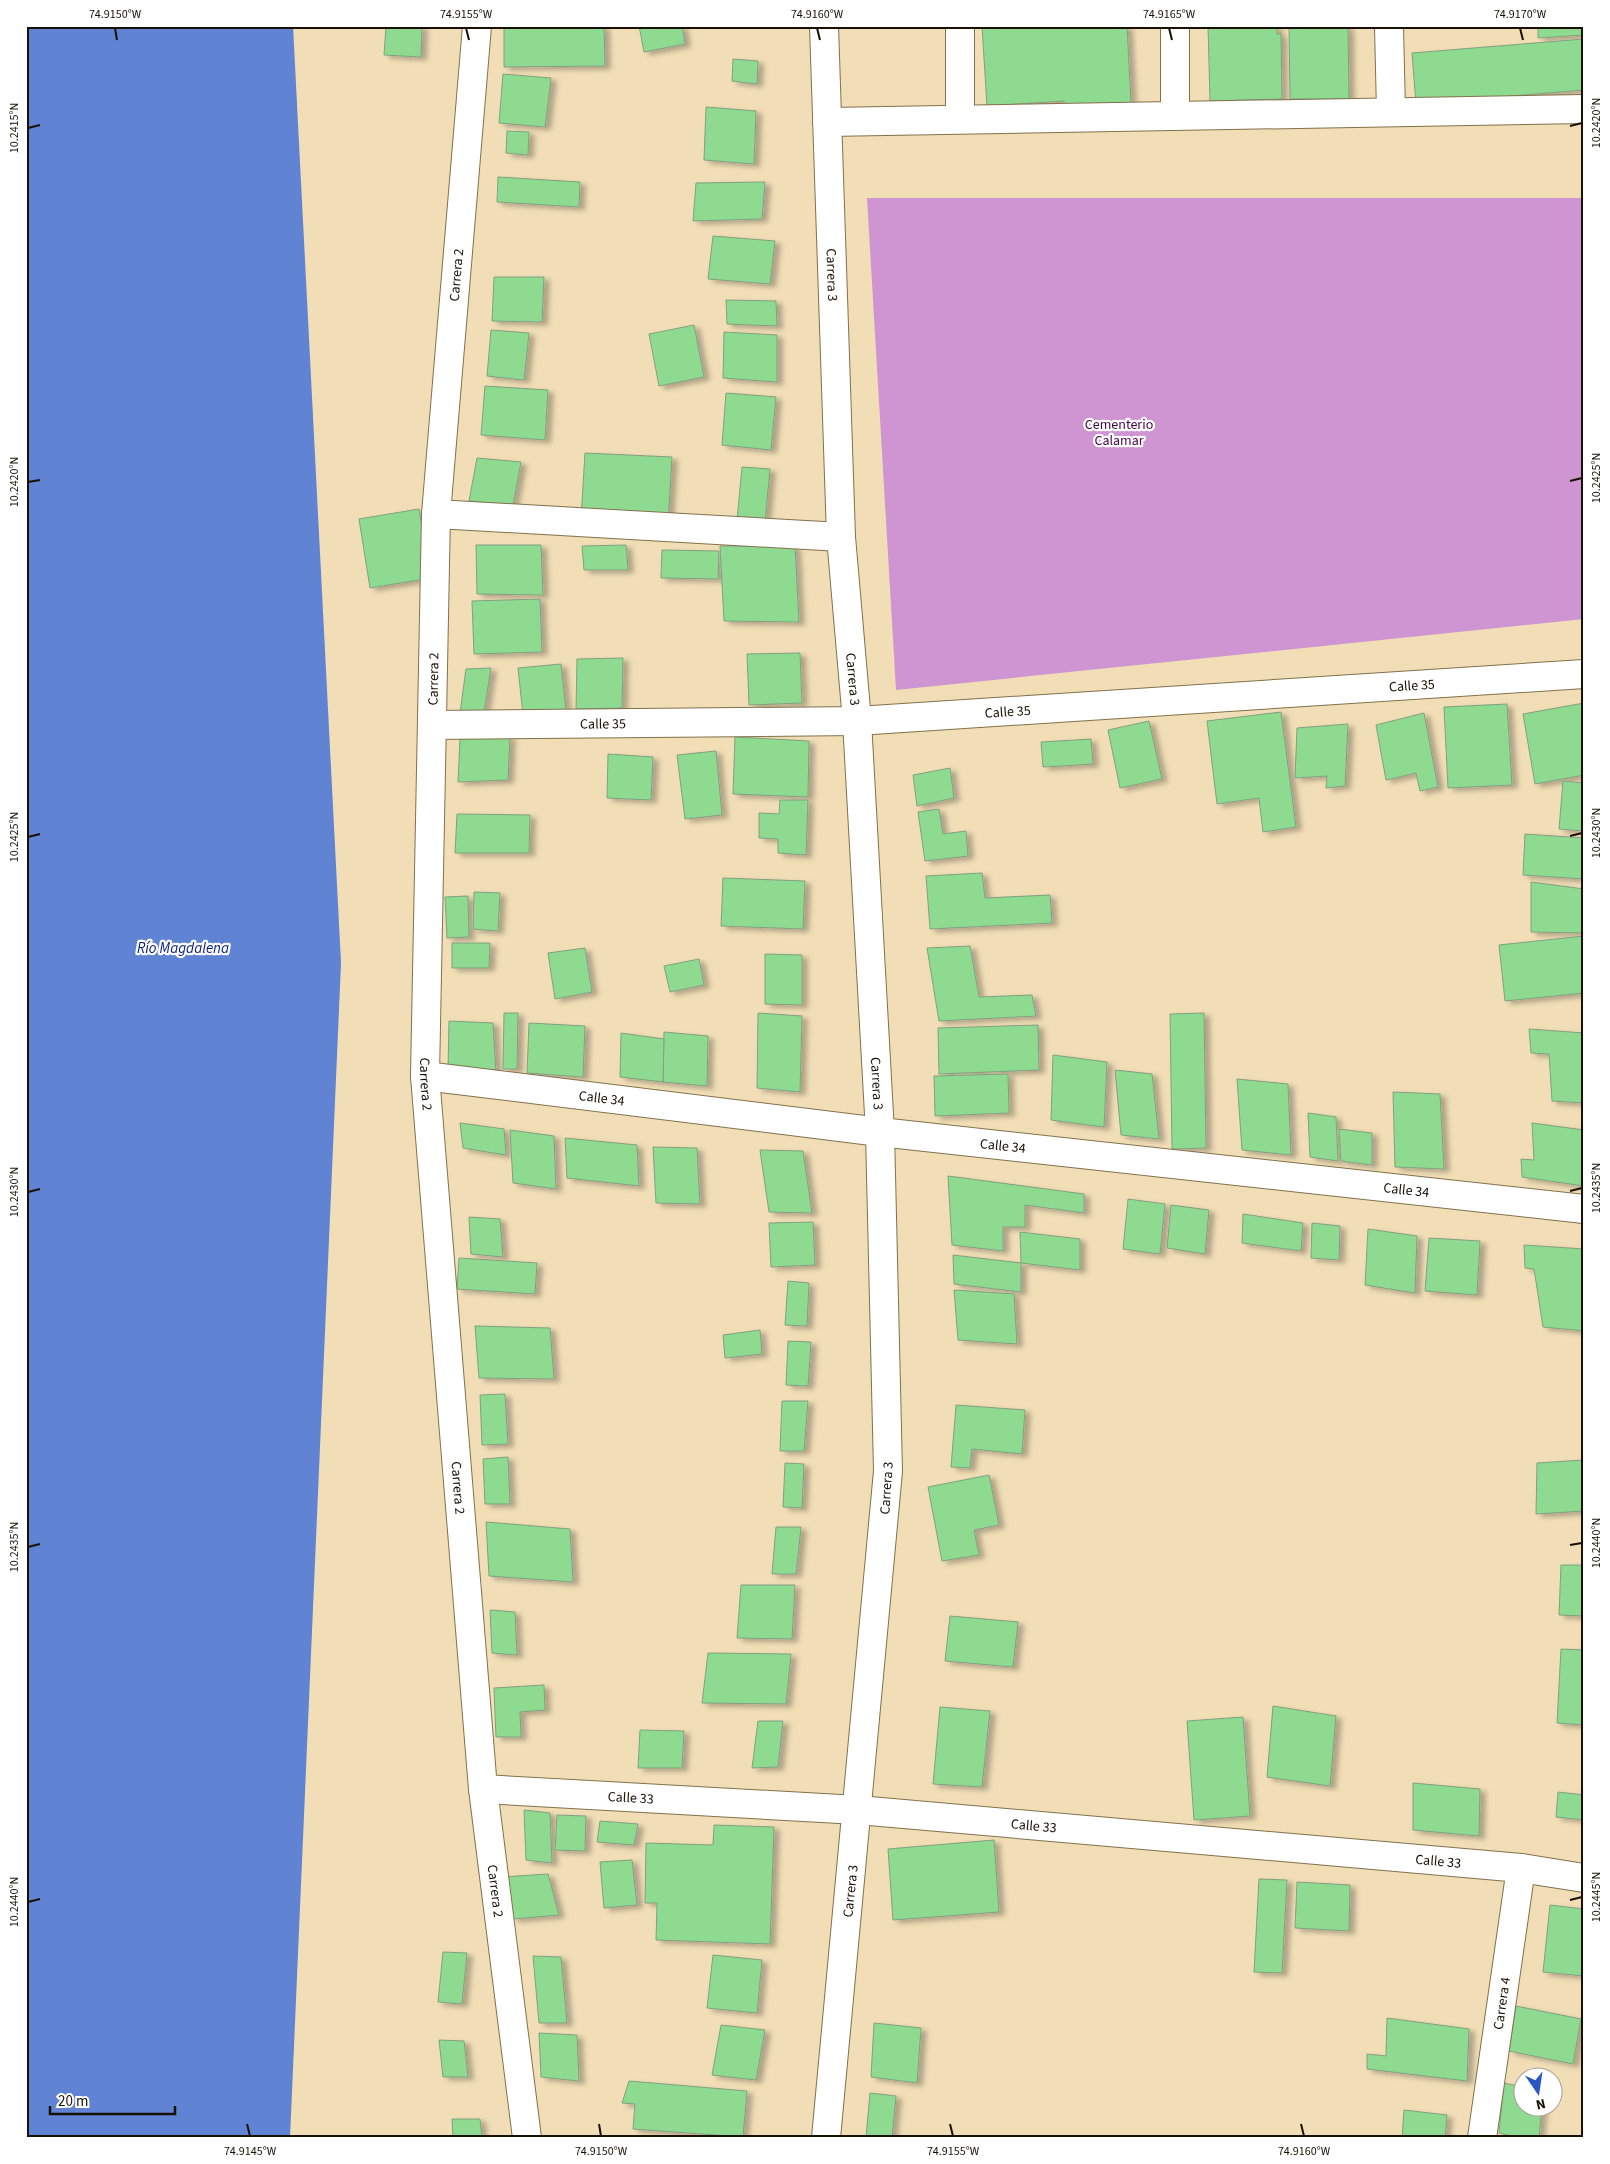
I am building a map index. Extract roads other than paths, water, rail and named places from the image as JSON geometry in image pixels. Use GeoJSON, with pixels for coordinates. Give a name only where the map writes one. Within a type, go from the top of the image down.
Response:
{"type":"FeatureCollection","features":[{"type":"Feature","properties":{"kind":"street","name":"Carrera 2"},"geometry":{"type":"LineString","coordinates":[[477,26],[436,514],[425,1076],[483,1789],[528,2138]]}},
{"type":"Feature","properties":{"kind":"street","name":"Carrera 3"},"geometry":{"type":"LineString","coordinates":[[824,26],[841,537],[857,721],[880,1132],[888,1471],[858,1810],[826,2138]]}},
{"type":"Feature","properties":{"kind":"street"},"geometry":{"type":"LineString","coordinates":[[960,26],[960,119]]}},
{"type":"Feature","properties":{"kind":"street"},"geometry":{"type":"LineString","coordinates":[[1175,26],[1175,116]]}},
{"type":"Feature","properties":{"kind":"street"},"geometry":{"type":"LineString","coordinates":[[1389,26],[1391,112]]}},
{"type":"Feature","properties":{"kind":"street"},"geometry":{"type":"LineString","coordinates":[[827,122],[1584,109]]}},
{"type":"Feature","properties":{"kind":"street"},"geometry":{"type":"LineString","coordinates":[[436,514],[841,537]]}},
{"type":"Feature","properties":{"kind":"street","name":"Calle 35"},"geometry":{"type":"LineString","coordinates":[[432,725],[857,721],[1584,674]]}},
{"type":"Feature","properties":{"kind":"street","name":"Calle 34"},"geometry":{"type":"LineString","coordinates":[[425,1076],[880,1132],[1584,1209]]}},
{"type":"Feature","properties":{"kind":"street","name":"Calle 33"},"geometry":{"type":"LineString","coordinates":[[483,1789],[858,1810],[1521,1868],[1584,1878]]}},
{"type":"Feature","properties":{"kind":"street","name":"Carrera 4"},"geometry":{"type":"LineString","coordinates":[[1482,2138],[1521,1868]]}},
{"type":"Feature","properties":{"kind":"water","name":"Río Magdalena"},"geometry":{"type":"Polygon","coordinates":[[[26,26],[293,26],[341,963],[290,2138],[26,2138],[26,26]]]}},
{"type":"Feature","properties":{"kind":"park label","name":"Cementerio Calamar"},"geometry":{"type":"Point","coordinates":[1119,432]}}]}
